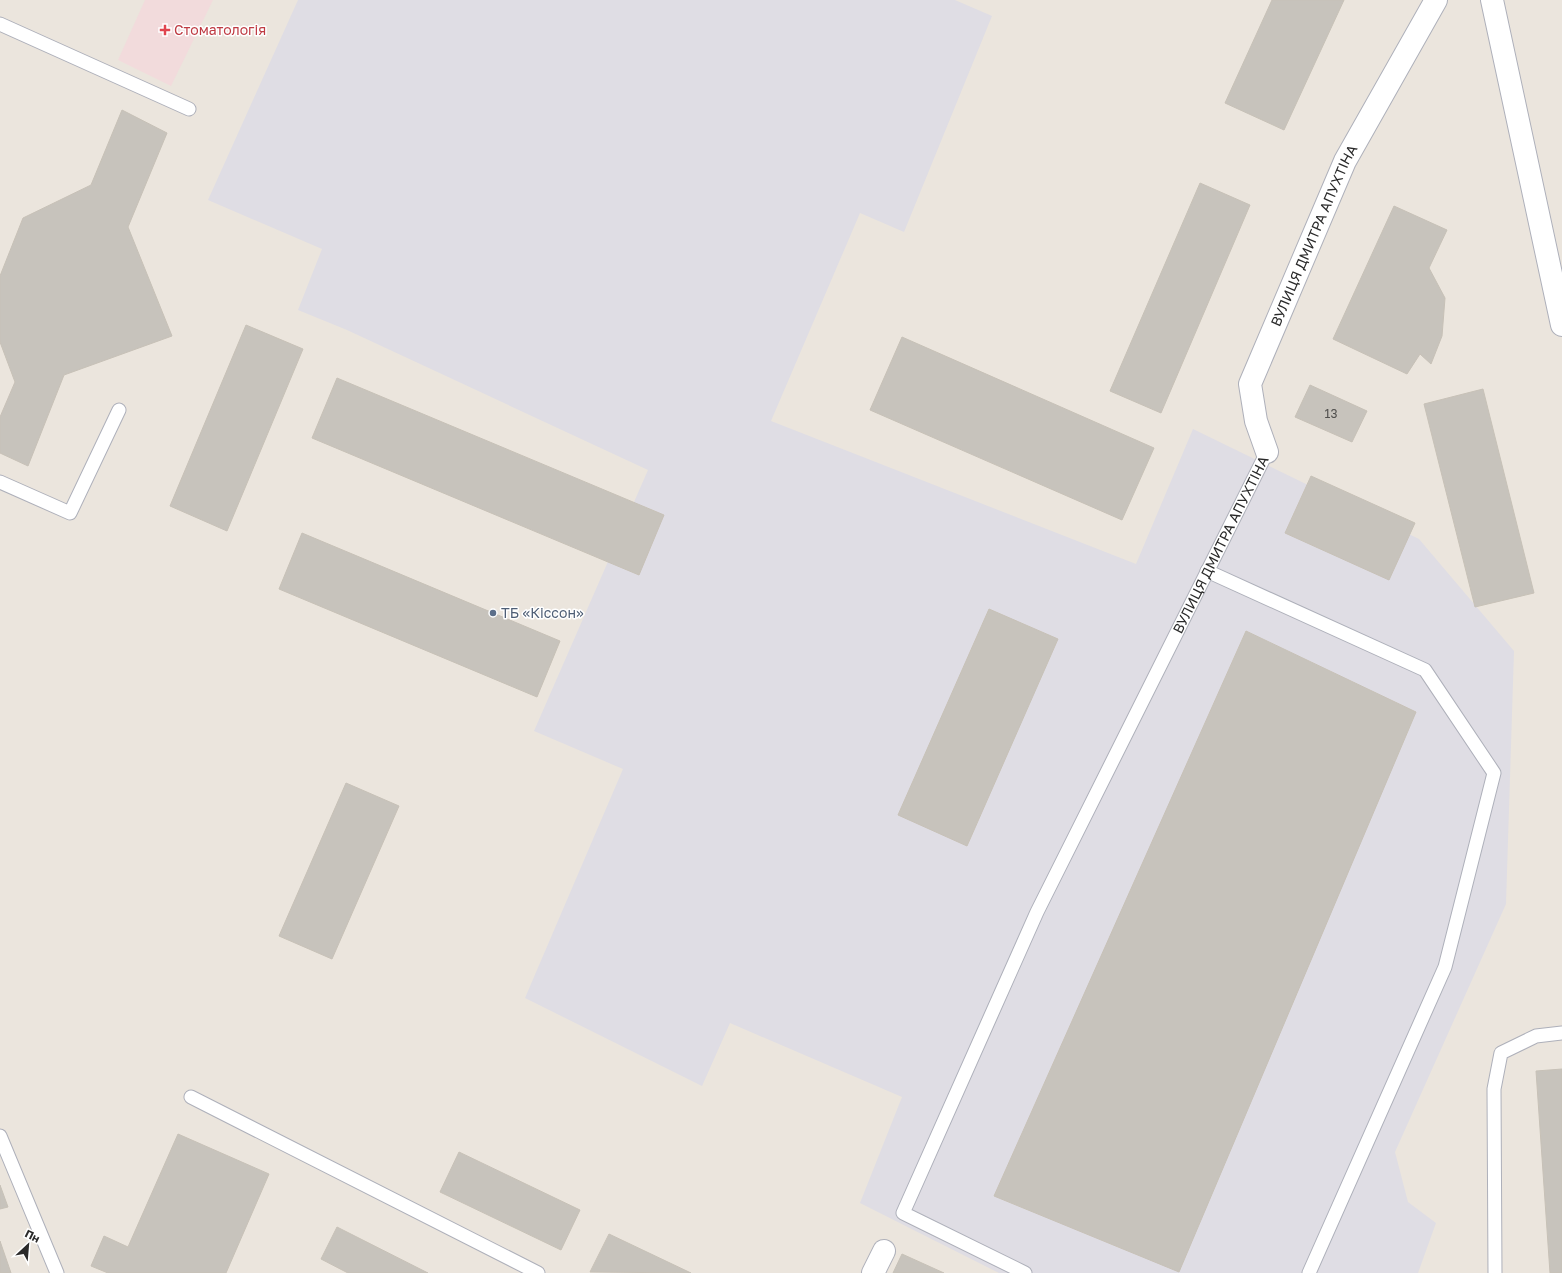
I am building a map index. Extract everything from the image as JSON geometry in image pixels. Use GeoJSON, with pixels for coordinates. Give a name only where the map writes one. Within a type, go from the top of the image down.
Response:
{"type":"FeatureCollection","features":[{"type":"Feature","properties":{"kind":"street","name":"ВУЛИЦЯ ДМИТРА АПУХТІНА"},"geometry":{"type":"LineString","coordinates":[[1267,452],[1256,422],[1250,384],[1345,161],[1436,0]]}},
{"type":"Feature","properties":{"kind":"street"},"geometry":{"type":"LineString","coordinates":[[1492,0],[1562,325]]}},
{"type":"Feature","properties":{"kind":"street"},"geometry":{"type":"LineString","coordinates":[[873,1273],[884,1251]]}},
{"type":"Feature","properties":{"kind":"lane"},"geometry":{"type":"LineString","coordinates":[[0,24],[189,109]]}},
{"type":"Feature","properties":{"kind":"lane"},"geometry":{"type":"LineString","coordinates":[[0,482],[70,513],[119,410]]}},
{"type":"Feature","properties":{"kind":"lane","name":"ВУЛИЦЯ ДМИТРА АПУХТІНА"},"geometry":{"type":"LineString","coordinates":[[1025,1273],[903,1213],[1037,912],[1267,452]]}},
{"type":"Feature","properties":{"kind":"lane"},"geometry":{"type":"LineString","coordinates":[[1207,571],[1425,670],[1494,773],[1445,967],[1309,1273]]}},
{"type":"Feature","properties":{"kind":"lane"},"geometry":{"type":"LineString","coordinates":[[1495,1273],[1494,1089],[1501,1053],[1536,1036],[1562,1033]]}},
{"type":"Feature","properties":{"kind":"lane"},"geometry":{"type":"LineString","coordinates":[[191,1097],[538,1273]]}},
{"type":"Feature","properties":{"kind":"lane"},"geometry":{"type":"LineString","coordinates":[[0,1136],[57,1273]]}},
{"type":"Feature","properties":{"kind":"shaded area","name":"Стоматологія"},"geometry":{"type":"Polygon","coordinates":[[[145,0],[213,0],[171,86],[118,60],[145,0]]]}},
{"type":"Feature","properties":{"kind":"shaded area"},"geometry":{"type":"Polygon","coordinates":[[[298,0],[955,0],[992,16],[904,232],[860,213],[771,421],[1136,564],[1193,429],[1419,539],[1514,651],[1506,904],[1395,1152],[1408,1202],[1436,1223],[1418,1273],[999,1273],[860,1203],[902,1097],[730,1023],[702,1086],[525,998],[623,769],[534,731],[648,470],[347,330],[298,310],[322,249],[208,200],[298,0]]]}},
{"type":"Feature","properties":{"kind":"building"},"geometry":{"type":"Polygon","coordinates":[[[1272,0],[1344,0],[1284,130],[1225,103],[1272,0]]]}},
{"type":"Feature","properties":{"kind":"building"},"geometry":{"type":"Polygon","coordinates":[[[122,110],[167,133],[128,227],[172,336],[64,375],[28,466],[0,453],[0,417],[15,382],[0,342],[0,276],[23,218],[91,185],[122,110]]]}},
{"type":"Feature","properties":{"kind":"building"},"geometry":{"type":"Polygon","coordinates":[[[1200,183],[1250,205],[1161,413],[1110,391],[1200,183]]]}},
{"type":"Feature","properties":{"kind":"building"},"geometry":{"type":"Polygon","coordinates":[[[1394,206],[1447,230],[1429,268],[1445,298],[1442,336],[1431,364],[1420,354],[1407,374],[1333,339],[1394,206]]]}},
{"type":"Feature","properties":{"kind":"building"},"geometry":{"type":"Polygon","coordinates":[[[246,325],[303,349],[227,531],[170,506],[246,325]]]}},
{"type":"Feature","properties":{"kind":"building"},"geometry":{"type":"Polygon","coordinates":[[[902,337],[1154,448],[1122,520],[870,410],[902,337]]]}},
{"type":"Feature","properties":{"kind":"building"},"geometry":{"type":"Polygon","coordinates":[[[337,378],[664,515],[639,575],[312,438],[337,378]]]}},
{"type":"Feature","properties":{"kind":"building"},"geometry":{"type":"Polygon","coordinates":[[[1310,385],[1367,411],[1352,442],[1295,417],[1310,385]]]}},
{"type":"Feature","properties":{"kind":"building"},"geometry":{"type":"Polygon","coordinates":[[[1483,389],[1534,593],[1475,607],[1424,404],[1483,389]]]}},
{"type":"Feature","properties":{"kind":"building"},"geometry":{"type":"Polygon","coordinates":[[[1311,476],[1415,523],[1389,580],[1285,533],[1311,476]]]}},
{"type":"Feature","properties":{"kind":"building"},"geometry":{"type":"Polygon","coordinates":[[[302,533],[560,641],[537,697],[279,589],[302,533]]]}},
{"type":"Feature","properties":{"kind":"building"},"geometry":{"type":"Polygon","coordinates":[[[989,609],[1058,639],[967,846],[898,815],[989,609]]]}},
{"type":"Feature","properties":{"kind":"building"},"geometry":{"type":"Polygon","coordinates":[[[1246,631],[1416,712],[1179,1272],[994,1196],[1246,631]]]}},
{"type":"Feature","properties":{"kind":"building"},"geometry":{"type":"Polygon","coordinates":[[[346,783],[399,806],[332,959],[279,936],[346,783]]]}},
{"type":"Feature","properties":{"kind":"building"},"geometry":{"type":"Polygon","coordinates":[[[1562,1069],[1562,1273],[1550,1273],[1536,1071],[1562,1069]]]}},
{"type":"Feature","properties":{"kind":"building"},"geometry":{"type":"Polygon","coordinates":[[[178,1134],[269,1174],[226,1273],[108,1273],[91,1266],[104,1236],[128,1247],[178,1134]]]}},
{"type":"Feature","properties":{"kind":"building"},"geometry":{"type":"Polygon","coordinates":[[[459,1152],[580,1210],[561,1250],[440,1192],[459,1152]]]}},
{"type":"Feature","properties":{"kind":"building"},"geometry":{"type":"Polygon","coordinates":[[[0,1185],[8,1207],[0,1209],[0,1185]]]}},
{"type":"Feature","properties":{"kind":"building"},"geometry":{"type":"Polygon","coordinates":[[[337,1227],[428,1273],[348,1273],[321,1259],[337,1227]]]}},
{"type":"Feature","properties":{"kind":"building"},"geometry":{"type":"Polygon","coordinates":[[[609,1234],[691,1273],[590,1272],[609,1234]]]}},
{"type":"Feature","properties":{"kind":"building"},"geometry":{"type":"Polygon","coordinates":[[[0,1241],[11,1273],[0,1273],[0,1241]]]}},
{"type":"Feature","properties":{"kind":"building"},"geometry":{"type":"Polygon","coordinates":[[[902,1254],[944,1273],[893,1273],[902,1254]]]}},
{"type":"Feature","properties":{"kind":"place","name":"Стоматологія"},"geometry":{"type":"Point","coordinates":[165,30]}},
{"type":"Feature","properties":{"kind":"place","name":"ТБ «Кіссон»"},"geometry":{"type":"Point","coordinates":[493,613]}}]}
